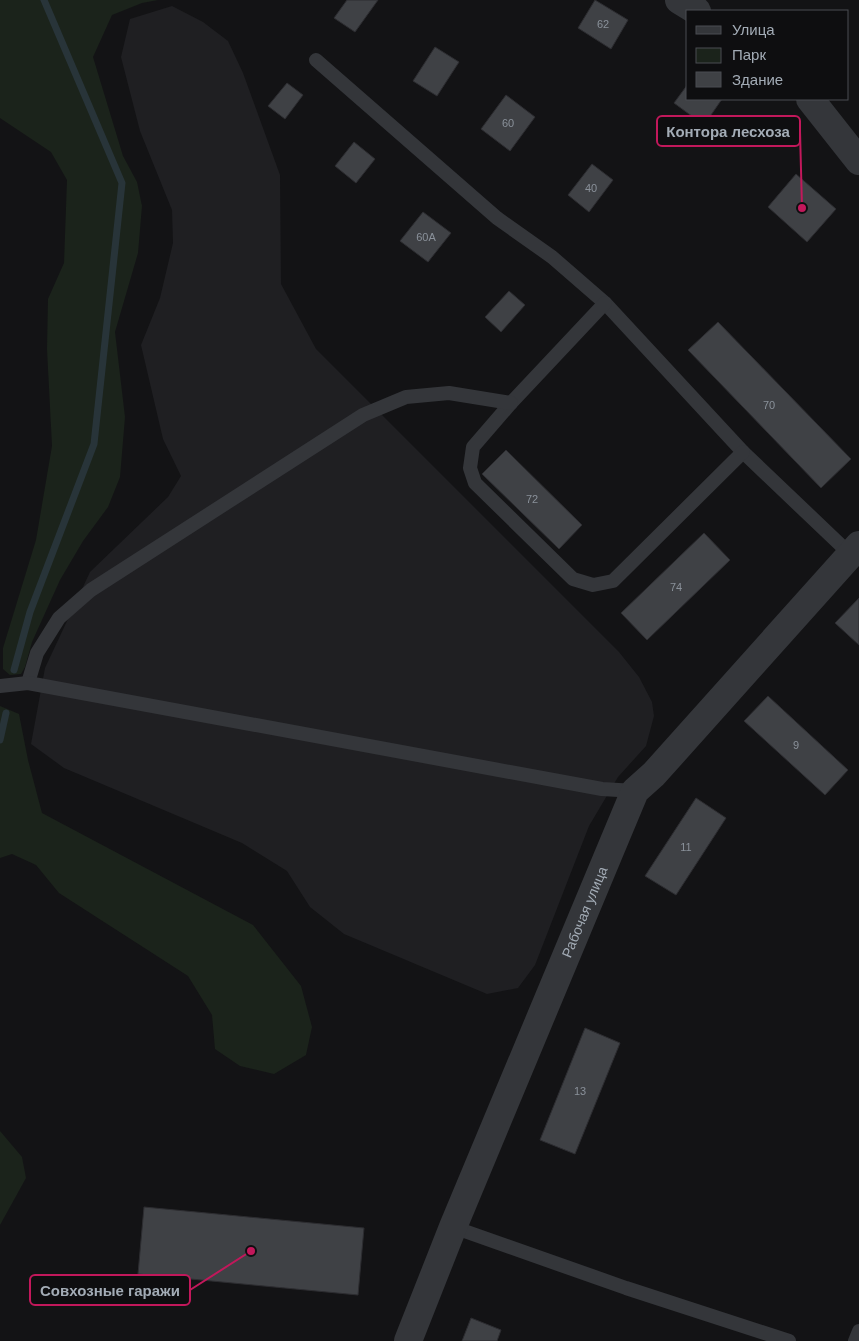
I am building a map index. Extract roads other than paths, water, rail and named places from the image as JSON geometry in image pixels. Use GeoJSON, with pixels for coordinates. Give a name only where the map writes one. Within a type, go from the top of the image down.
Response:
{"type":"FeatureCollection","features":[{"type":"Feature","properties":{"kind":"street"},"geometry":{"type":"LineString","coordinates":[[679,0],[695,10]]}},
{"type":"Feature","properties":{"kind":"street"},"geometry":{"type":"LineString","coordinates":[[811,100],[859,161]]}},
{"type":"Feature","properties":{"kind":"street","name":"Рабочая улица"},"geometry":{"type":"LineString","coordinates":[[408,1341],[453,1226],[635,791],[654,774],[854,549]]}},
{"type":"Feature","properties":{"kind":"lane"},"geometry":{"type":"LineString","coordinates":[[316,60],[497,218],[552,257],[605,303],[743,452],[854,549]]}},
{"type":"Feature","properties":{"kind":"lane"},"geometry":{"type":"LineString","coordinates":[[605,303],[511,403],[473,448],[470,468],[475,483],[573,579],[593,585],[613,581],[743,452]]}},
{"type":"Feature","properties":{"kind":"lane"},"geometry":{"type":"LineString","coordinates":[[28,683],[37,653],[59,618],[91,590],[363,415],[406,397],[449,393],[511,403]]}},
{"type":"Feature","properties":{"kind":"lane"},"geometry":{"type":"LineString","coordinates":[[0,686],[28,683],[602,789],[635,791]]}},
{"type":"Feature","properties":{"kind":"lane"},"geometry":{"type":"LineString","coordinates":[[453,1226],[626,1288],[788,1341]]}},
{"type":"Feature","properties":{"kind":"lane"},"geometry":{"type":"LineString","coordinates":[[855,1341],[859,1331]]}},
{"type":"Feature","properties":{"kind":"waterway"},"geometry":{"type":"LineString","coordinates":[[14,670],[30,612],[94,444],[122,183],[44,0]]}},
{"type":"Feature","properties":{"kind":"waterway"},"geometry":{"type":"LineString","coordinates":[[0,740],[6,713]]}},
{"type":"Feature","properties":{"kind":"place","name":"Контора лесхоза"},"geometry":{"type":"Point","coordinates":[802,208]}},
{"type":"Feature","properties":{"kind":"place","name":"Совхозные гаражи"},"geometry":{"type":"Point","coordinates":[251,1251]}}]}
